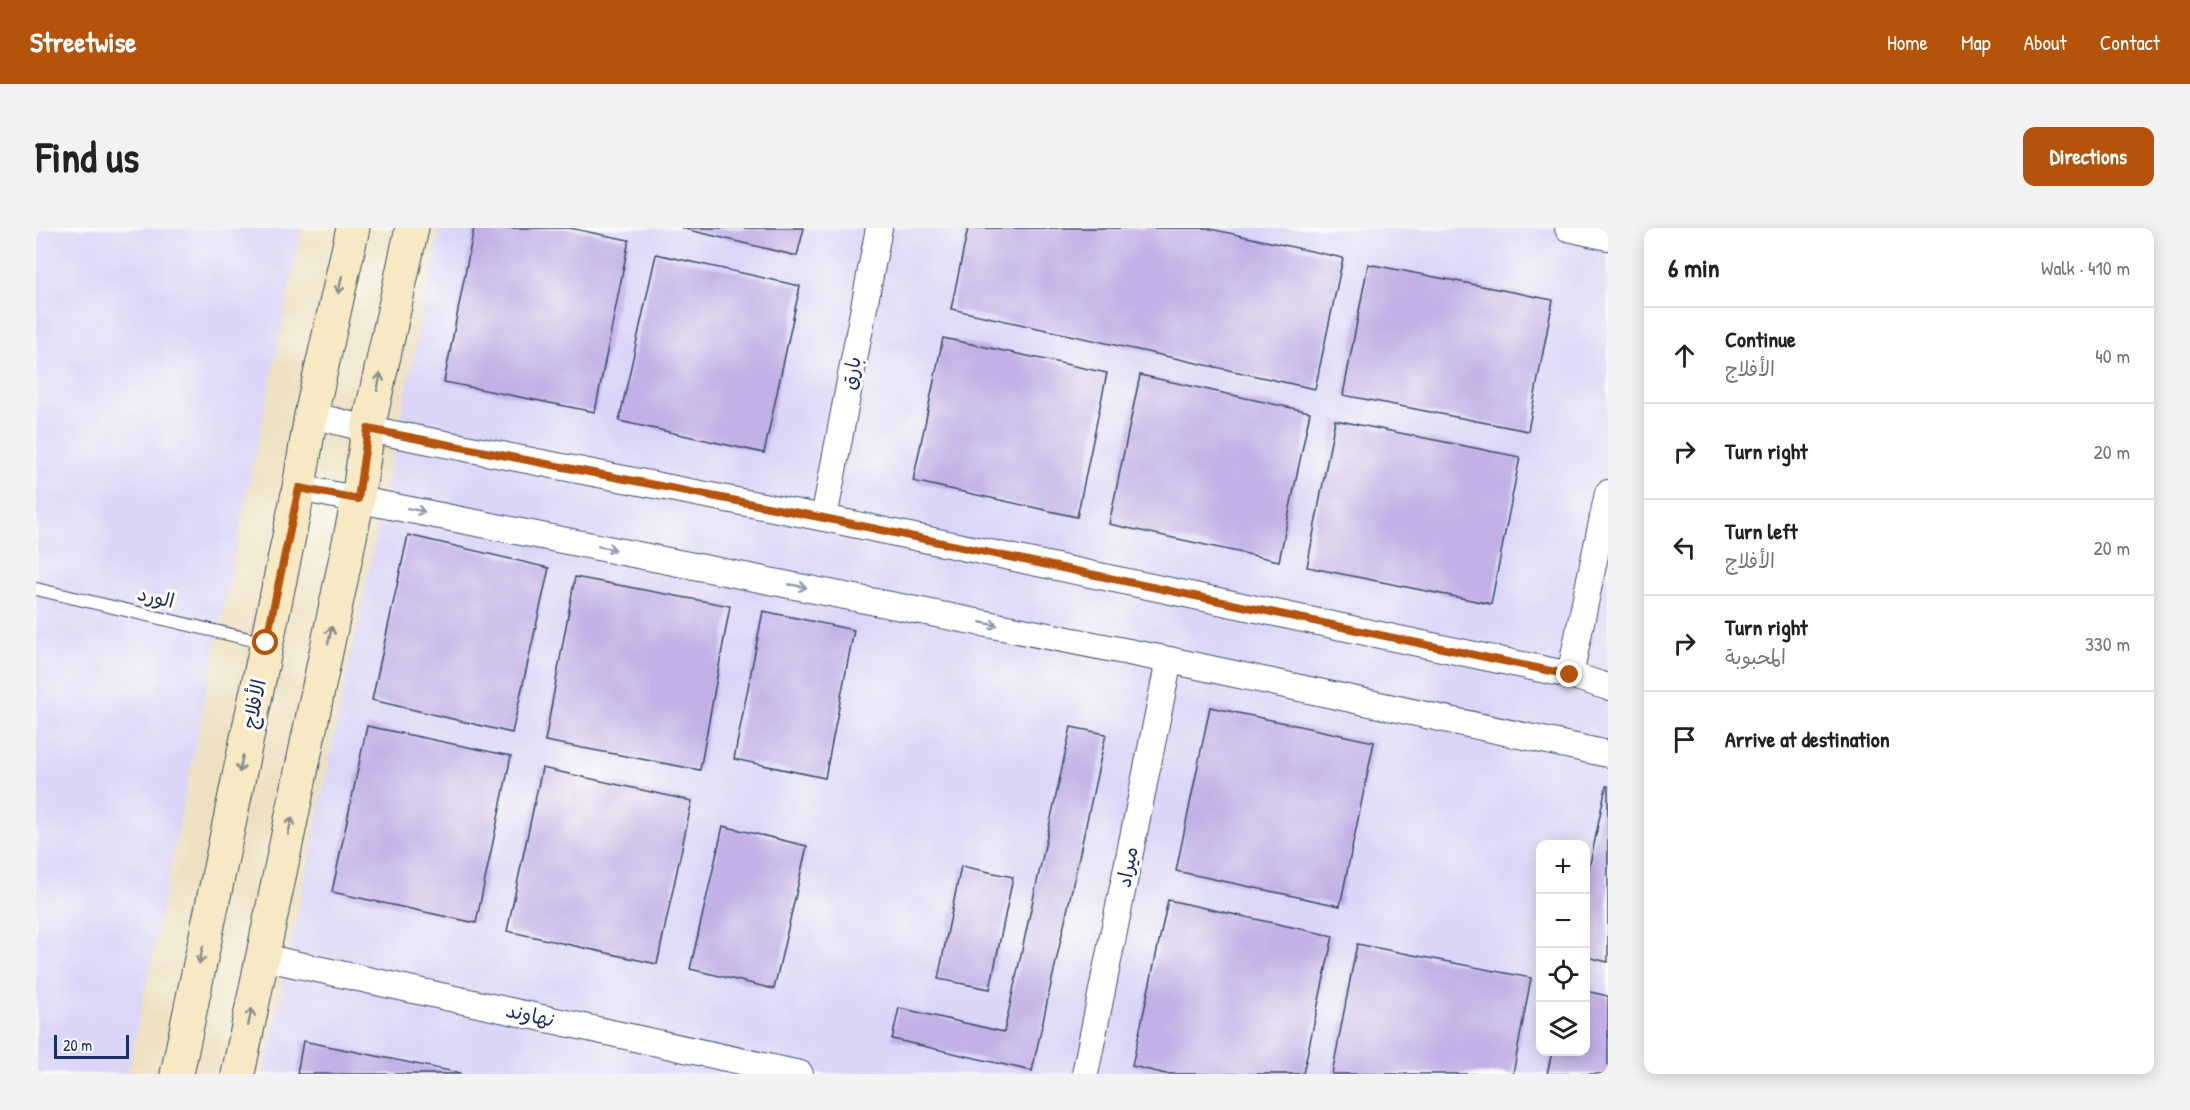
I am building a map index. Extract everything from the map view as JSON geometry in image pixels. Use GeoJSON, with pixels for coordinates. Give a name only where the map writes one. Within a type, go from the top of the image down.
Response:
{"type":"FeatureCollection","features":[{"type":"Feature","properties":{"kind":"street","name":"الأفلاج"},"geometry":{"type":"LineString","coordinates":[[177,1074],[299,488],[312,415],[353,228]]}},
{"type":"Feature","properties":{"kind":"street"},"geometry":{"type":"LineString","coordinates":[[238,1074],[358,499],[368,429],[412,228]]}},
{"type":"Feature","properties":{"kind":"street","name":"بارق"},"geometry":{"type":"LineString","coordinates":[[824,518],[879,228]]}},
{"type":"Feature","properties":{"kind":"street"},"geometry":{"type":"LineString","coordinates":[[1568,228],[1608,237]]}},
{"type":"Feature","properties":{"kind":"street"},"geometry":{"type":"LineString","coordinates":[[312,415],[368,429],[824,518],[1570,675],[1608,687]]}},
{"type":"Feature","properties":{"kind":"street"},"geometry":{"type":"LineString","coordinates":[[299,488],[1169,660],[1608,754]]}},
{"type":"Feature","properties":{"kind":"street"},"geometry":{"type":"LineString","coordinates":[[1570,675],[1608,493]]}},
{"type":"Feature","properties":{"kind":"street","name":"ميراد"},"geometry":{"type":"LineString","coordinates":[[1085,1074],[1169,660]]}},
{"type":"Feature","properties":{"kind":"street","name":"نهاوند"},"geometry":{"type":"LineString","coordinates":[[262,957],[718,1065],[800,1074]]}},
{"type":"Feature","properties":{"kind":"lane","name":"الورد"},"geometry":{"type":"LineString","coordinates":[[36,589],[266,643]]}},
{"type":"Feature","properties":{"kind":"shaded area"},"geometry":{"type":"Polygon","coordinates":[[[36,228],[302,228],[128,1074],[36,1074],[36,228]]]}},
{"type":"Feature","properties":{"kind":"shaded area"},"geometry":{"type":"Polygon","coordinates":[[[440,228],[1608,228],[1608,1074],[264,1074],[440,228]]]}},
{"type":"Feature","properties":{"kind":"building"},"geometry":{"type":"Polygon","coordinates":[[[474,228],[569,228],[629,240],[595,412],[444,382],[474,228]]]}},
{"type":"Feature","properties":{"kind":"building"},"geometry":{"type":"Polygon","coordinates":[[[681,228],[804,228],[797,256],[681,228]]]}},
{"type":"Feature","properties":{"kind":"building"},"geometry":{"type":"Polygon","coordinates":[[[968,228],[1206,228],[1343,258],[1315,389],[951,309],[968,228]]]}},
{"type":"Feature","properties":{"kind":"building"},"geometry":{"type":"Polygon","coordinates":[[[656,254],[800,286],[764,453],[619,421],[656,254]]]}},
{"type":"Feature","properties":{"kind":"building"},"geometry":{"type":"Polygon","coordinates":[[[1368,264],[1553,300],[1528,431],[1343,395],[1368,264]]]}},
{"type":"Feature","properties":{"kind":"building"},"geometry":{"type":"Polygon","coordinates":[[[943,338],[1107,373],[1077,517],[913,481],[943,338]]]}},
{"type":"Feature","properties":{"kind":"building"},"geometry":{"type":"Polygon","coordinates":[[[1140,375],[1310,412],[1279,561],[1109,524],[1140,375]]]}},
{"type":"Feature","properties":{"kind":"building"},"geometry":{"type":"Polygon","coordinates":[[[1335,420],[1520,457],[1491,604],[1307,567],[1335,420]]]}},
{"type":"Feature","properties":{"kind":"building"},"geometry":{"type":"Polygon","coordinates":[[[408,535],[549,568],[512,733],[372,700],[408,535]]]}},
{"type":"Feature","properties":{"kind":"building"},"geometry":{"type":"Polygon","coordinates":[[[575,577],[730,606],[700,770],[545,741],[575,577]]]}},
{"type":"Feature","properties":{"kind":"building"},"geometry":{"type":"Polygon","coordinates":[[[763,611],[854,630],[825,778],[734,759],[763,611]]]}},
{"type":"Feature","properties":{"kind":"building"},"geometry":{"type":"Polygon","coordinates":[[[1210,707],[1374,742],[1340,906],[1176,871],[1210,707]]]}},
{"type":"Feature","properties":{"kind":"building"},"geometry":{"type":"Polygon","coordinates":[[[367,726],[511,756],[476,923],[332,892],[367,726]]]}},
{"type":"Feature","properties":{"kind":"building"},"geometry":{"type":"Polygon","coordinates":[[[1071,727],[1106,734],[1032,1071],[892,1039],[899,1008],[1004,1032],[1071,727]]]}},
{"type":"Feature","properties":{"kind":"building"},"geometry":{"type":"Polygon","coordinates":[[[542,768],[692,801],[657,964],[507,931],[542,768]]]}},
{"type":"Feature","properties":{"kind":"building"},"geometry":{"type":"Polygon","coordinates":[[[1606,786],[1608,786],[1608,962],[1590,958],[1590,864],[1606,786]]]}},
{"type":"Feature","properties":{"kind":"building"},"geometry":{"type":"Polygon","coordinates":[[[723,826],[807,846],[774,989],[690,969],[723,826]]]}},
{"type":"Feature","properties":{"kind":"building"},"geometry":{"type":"Polygon","coordinates":[[[961,866],[1013,877],[990,989],[938,979],[961,866]]]}},
{"type":"Feature","properties":{"kind":"building"},"geometry":{"type":"Polygon","coordinates":[[[1168,900],[1333,936],[1303,1074],[1166,1074],[1132,1066],[1168,900]]]}},
{"type":"Feature","properties":{"kind":"building"},"geometry":{"type":"Polygon","coordinates":[[[1357,944],[1531,978],[1513,1074],[1332,1074],[1357,944]]]}},
{"type":"Feature","properties":{"kind":"building"},"geometry":{"type":"Polygon","coordinates":[[[1590,992],[1608,996],[1608,1074],[1547,1074],[1551,1056],[1590,1056],[1590,992]]]}},
{"type":"Feature","properties":{"kind":"building"},"geometry":{"type":"Polygon","coordinates":[[[303,1041],[460,1073],[460,1074],[297,1074],[303,1041]]]}},
{"type":"Feature","properties":{"kind":"route"},"geometry":{"type":"LineString","coordinates":[[266,643],[299,488],[358,499],[368,429],[824,518],[1570,675]]}}]}
